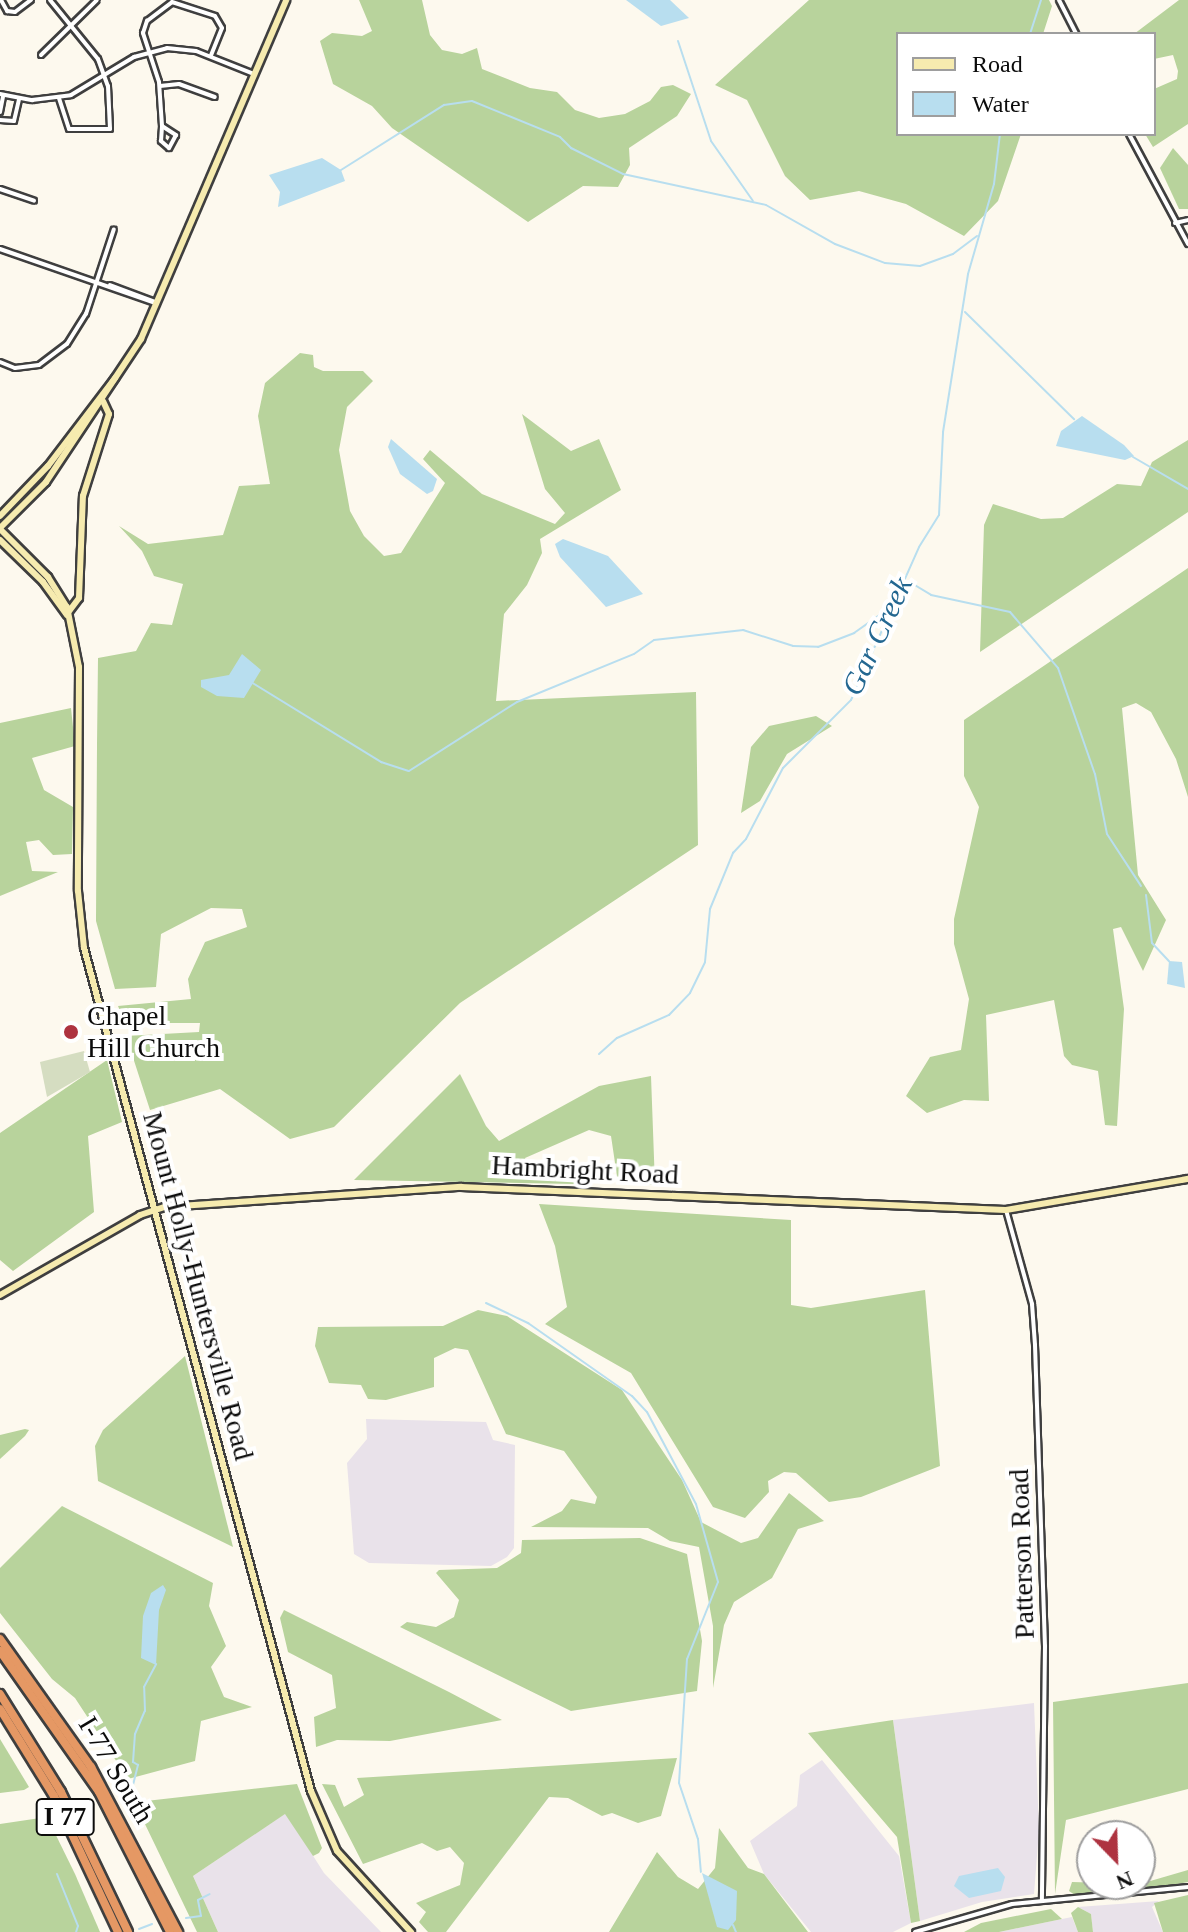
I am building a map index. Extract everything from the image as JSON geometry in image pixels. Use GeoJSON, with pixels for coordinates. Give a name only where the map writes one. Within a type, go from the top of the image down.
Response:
{"type":"FeatureCollection","features":[{"type":"Feature","properties":{"kind":"highway","name":"I-77 South"},"geometry":{"type":"LineString","coordinates":[[0,1639],[91,1767],[178,1932]]}},
{"type":"Feature","properties":{"kind":"highway","name":"I 77"},"geometry":{"type":"LineString","coordinates":[[0,1654],[27,1686],[99,1792],[170,1932]]}},
{"type":"Feature","properties":{"kind":"highway","name":"I 77"},"geometry":{"type":"LineString","coordinates":[[0,1693],[4,1707],[54,1796],[118,1932]]}},
{"type":"Feature","properties":{"kind":"highway","name":"I 77"},"geometry":{"type":"LineString","coordinates":[[4,1707],[67,1804],[128,1932]]}},
{"type":"Feature","properties":{"kind":"main road","name":"Mount Holly-Huntersville Road"},"geometry":{"type":"LineString","coordinates":[[286,0],[156,303],[118,376],[46,482],[0,528],[51,581],[67,615],[79,667],[81,930],[314,1802],[337,1851],[411,1932]]}},
{"type":"Feature","properties":{"kind":"main road","name":"Mount Holly-Huntersville Road"},"geometry":{"type":"LineString","coordinates":[[0,516],[48,466],[118,376]]}},
{"type":"Feature","properties":{"kind":"main road"},"geometry":{"type":"LineString","coordinates":[[67,615],[79,598],[83,496],[109,414],[103,401]]}},
{"type":"Feature","properties":{"kind":"main road","name":"Mount Holly-Huntersville Road"},"geometry":{"type":"LineString","coordinates":[[0,540],[43,582],[67,615]]}},
{"type":"Feature","properties":{"kind":"main road","name":"Hambright Road"},"geometry":{"type":"LineString","coordinates":[[0,1295],[156,1208],[461,1187],[1006,1210],[1188,1179]]}},
{"type":"Feature","properties":{"kind":"street"},"geometry":{"type":"LineString","coordinates":[[1,0],[7,11],[15,12],[31,0]]}},
{"type":"Feature","properties":{"kind":"street"},"geometry":{"type":"LineString","coordinates":[[50,0],[74,27],[106,76],[111,110],[107,132],[66,127],[59,98]]}},
{"type":"Feature","properties":{"kind":"street"},"geometry":{"type":"LineString","coordinates":[[41,55],[74,27],[97,0]]}},
{"type":"Feature","properties":{"kind":"street"},"geometry":{"type":"LineString","coordinates":[[1059,0],[1075,32]]}},
{"type":"Feature","properties":{"kind":"street"},"geometry":{"type":"LineString","coordinates":[[162,126],[176,135],[169,148],[161,141],[160,86],[144,25],[162,6],[176,2],[220,20],[222,28],[211,56]]}},
{"type":"Feature","properties":{"kind":"street"},"geometry":{"type":"LineString","coordinates":[[0,112],[2,95],[19,99],[59,98],[149,51],[181,48],[211,56],[254,74]]}},
{"type":"Feature","properties":{"kind":"street"},"geometry":{"type":"LineString","coordinates":[[160,86],[179,84],[215,97]]}},
{"type":"Feature","properties":{"kind":"street"},"geometry":{"type":"LineString","coordinates":[[0,120],[14,121],[19,99]]}},
{"type":"Feature","properties":{"kind":"street"},"geometry":{"type":"LineString","coordinates":[[1130,136],[1188,244]]}},
{"type":"Feature","properties":{"kind":"street"},"geometry":{"type":"LineString","coordinates":[[0,189],[34,201]]}},
{"type":"Feature","properties":{"kind":"street"},"geometry":{"type":"LineString","coordinates":[[1175,223],[1188,220]]}},
{"type":"Feature","properties":{"kind":"street"},"geometry":{"type":"LineString","coordinates":[[0,362],[15,368],[39,365],[67,344],[86,314],[114,229]]}},
{"type":"Feature","properties":{"kind":"street"},"geometry":{"type":"LineString","coordinates":[[0,249],[156,303]]}},
{"type":"Feature","properties":{"kind":"street","name":"Patterson Road"},"geometry":{"type":"LineString","coordinates":[[1006,1210],[1032,1304],[1035,1345],[1045,1646],[1042,1901]]}},
{"type":"Feature","properties":{"kind":"street"},"geometry":{"type":"LineString","coordinates":[[915,1932],[982,1911],[1042,1901],[1188,1887]]}},
{"type":"Feature","properties":{"kind":"shaded area"},"geometry":{"type":"Polygon","coordinates":[[[366,1419],[486,1422],[493,1440],[515,1445],[514,1548],[507,1557],[491,1566],[369,1563],[354,1554],[347,1463],[367,1439],[366,1419]]]}},
{"type":"Feature","properties":{"kind":"shaded area"},"geometry":{"type":"Polygon","coordinates":[[[1034,1703],[1039,1830],[1034,1894],[982,1902],[920,1921],[893,1720],[1034,1703]]]}},
{"type":"Feature","properties":{"kind":"shaded area"},"geometry":{"type":"Polygon","coordinates":[[[822,1760],[899,1856],[911,1923],[893,1932],[811,1932],[764,1874],[750,1841],[797,1806],[800,1775],[822,1760]]]}},
{"type":"Feature","properties":{"kind":"shaded area"},"geometry":{"type":"Polygon","coordinates":[[[286,1813],[324,1873],[381,1932],[218,1932],[193,1876],[286,1813]]]}},
{"type":"Feature","properties":{"kind":"shaded area"},"geometry":{"type":"Polygon","coordinates":[[[1159,1901],[1152,1907],[1163,1932],[1093,1932],[1091,1914],[1078,1907],[1159,1901]]]}},
{"type":"Feature","properties":{"kind":"shaded area"},"geometry":{"type":"Polygon","coordinates":[[[1072,1917],[1078,1932],[999,1932],[1062,1919],[1072,1917]]]}},
{"type":"Feature","properties":{"kind":"green space"},"geometry":{"type":"Polygon","coordinates":[[[359,0],[422,0],[430,35],[442,50],[462,54],[477,48],[482,69],[530,88],[557,92],[575,110],[599,118],[625,114],[650,101],[661,87],[673,85],[691,94],[677,116],[629,148],[630,165],[618,187],[583,186],[528,222],[392,128],[372,106],[333,84],[320,41],[332,33],[362,36],[372,31],[359,0]]]}},
{"type":"Feature","properties":{"kind":"green space"},"geometry":{"type":"Polygon","coordinates":[[[809,0],[1049,0],[1052,6],[1044,32],[896,32],[896,136],[1020,136],[998,201],[964,236],[906,204],[859,191],[810,200],[785,176],[747,100],[715,85],[809,0]]]}},
{"type":"Feature","properties":{"kind":"green space"},"geometry":{"type":"Polygon","coordinates":[[[1179,0],[1188,0],[1188,124],[1153,147],[1146,136],[1156,136],[1156,88],[1177,79],[1178,71],[1173,55],[1156,59],[1156,32],[1137,32],[1179,0]]]}},
{"type":"Feature","properties":{"kind":"green space"},"geometry":{"type":"Polygon","coordinates":[[[1173,148],[1188,165],[1188,209],[1179,209],[1160,168],[1173,148]]]}},
{"type":"Feature","properties":{"kind":"green space"},"geometry":{"type":"Polygon","coordinates":[[[300,353],[313,355],[314,367],[323,371],[363,371],[373,381],[347,407],[339,450],[350,511],[364,536],[384,556],[401,553],[445,483],[423,459],[430,450],[482,494],[555,524],[565,513],[545,489],[522,414],[571,451],[599,439],[621,490],[540,539],[542,553],[527,585],[504,614],[496,701],[696,692],[698,845],[460,1003],[334,1127],[290,1139],[220,1089],[150,1110],[126,1036],[199,1032],[200,1023],[125,1023],[118,1006],[191,999],[188,979],[205,942],[247,927],[242,909],[211,908],[161,934],[156,987],[115,989],[96,921],[98,658],[136,651],[151,623],[172,625],[183,584],[154,576],[142,551],[119,526],[148,544],[223,535],[239,486],[270,484],[258,416],[265,383],[300,353]]]}},
{"type":"Feature","properties":{"kind":"green space"},"geometry":{"type":"Polygon","coordinates":[[[1188,440],[1188,512],[980,652],[984,525],[993,504],[1041,519],[1063,518],[1117,484],[1141,486],[1152,462],[1188,440]]]}},
{"type":"Feature","properties":{"kind":"green space"},"geometry":{"type":"Polygon","coordinates":[[[1188,568],[1188,797],[1176,759],[1151,712],[1136,703],[1122,708],[1138,875],[1166,920],[1143,971],[1121,927],[1113,929],[1124,1009],[1117,1126],[1105,1125],[1098,1071],[1072,1065],[1064,1056],[1054,1000],[986,1015],[989,1101],[964,1100],[927,1113],[906,1096],[930,1057],[961,1050],[969,999],[954,944],[954,919],[979,807],[964,776],[964,720],[1188,568]]]}},
{"type":"Feature","properties":{"kind":"green space"},"geometry":{"type":"Polygon","coordinates":[[[71,708],[75,746],[32,758],[44,790],[73,807],[72,854],[53,855],[39,840],[26,842],[32,871],[58,872],[0,896],[0,723],[71,708]]]}},
{"type":"Feature","properties":{"kind":"green space"},"geometry":{"type":"Polygon","coordinates":[[[816,716],[832,726],[787,754],[760,801],[741,813],[751,747],[769,726],[816,716]]]}},
{"type":"Feature","properties":{"kind":"green space"},"geometry":{"type":"Polygon","coordinates":[[[84,1051],[90,1072],[47,1097],[40,1062],[84,1051]]]}},
{"type":"Feature","properties":{"kind":"green space"},"geometry":{"type":"Polygon","coordinates":[[[107,1060],[122,1122],[88,1136],[94,1212],[13,1271],[0,1260],[0,1133],[107,1060]]]}},
{"type":"Feature","properties":{"kind":"green space"},"geometry":{"type":"Polygon","coordinates":[[[460,1074],[486,1126],[499,1141],[599,1086],[651,1076],[655,1185],[618,1183],[611,1136],[589,1130],[525,1158],[528,1167],[568,1171],[575,1184],[354,1180],[460,1074]]]}},
{"type":"Feature","properties":{"kind":"green space"},"geometry":{"type":"Polygon","coordinates":[[[539,1204],[791,1220],[791,1305],[811,1308],[925,1290],[940,1466],[861,1497],[829,1502],[796,1473],[784,1472],[768,1481],[769,1492],[745,1518],[713,1507],[631,1373],[545,1324],[567,1307],[555,1246],[539,1204]]]}},
{"type":"Feature","properties":{"kind":"green space"},"geometry":{"type":"Polygon","coordinates":[[[478,1310],[507,1316],[622,1390],[682,1480],[701,1522],[741,1543],[758,1538],[789,1493],[824,1521],[798,1529],[772,1578],[734,1602],[724,1625],[713,1688],[713,1626],[699,1547],[670,1541],[648,1528],[531,1527],[562,1511],[571,1499],[595,1504],[597,1497],[564,1451],[506,1434],[468,1350],[455,1348],[434,1358],[434,1387],[386,1400],[368,1399],[361,1385],[329,1383],[315,1346],[318,1327],[443,1326],[478,1310]]]}},
{"type":"Feature","properties":{"kind":"green space"},"geometry":{"type":"Polygon","coordinates":[[[185,1356],[233,1547],[98,1481],[95,1446],[103,1430],[185,1356]]]}},
{"type":"Feature","properties":{"kind":"green space"},"geometry":{"type":"Polygon","coordinates":[[[29,1430],[25,1436],[0,1459],[0,1435],[29,1430]]]}},
{"type":"Feature","properties":{"kind":"green space"},"geometry":{"type":"Polygon","coordinates":[[[62,1506],[213,1583],[209,1606],[226,1646],[211,1667],[224,1697],[252,1707],[201,1721],[195,1761],[128,1779],[75,1698],[52,1679],[0,1613],[0,1568],[62,1506]]]}},
{"type":"Feature","properties":{"kind":"green space"},"geometry":{"type":"Polygon","coordinates":[[[640,1538],[687,1554],[702,1641],[697,1691],[571,1711],[400,1627],[407,1622],[436,1627],[454,1617],[459,1600],[436,1573],[439,1570],[497,1568],[521,1553],[522,1540],[640,1538]]]}},
{"type":"Feature","properties":{"kind":"green space"},"geometry":{"type":"Polygon","coordinates":[[[284,1610],[502,1720],[390,1741],[337,1740],[316,1747],[314,1717],[336,1708],[332,1675],[288,1652],[280,1618],[284,1610]]]}},
{"type":"Feature","properties":{"kind":"green space"},"geometry":{"type":"Polygon","coordinates":[[[1188,1683],[1188,1789],[1066,1820],[1055,1894],[1053,1702],[1188,1683]]]}},
{"type":"Feature","properties":{"kind":"green space"},"geometry":{"type":"Polygon","coordinates":[[[893,1720],[920,1921],[911,1923],[897,1837],[808,1733],[893,1720]]]}},
{"type":"Feature","properties":{"kind":"green space"},"geometry":{"type":"Polygon","coordinates":[[[0,1739],[29,1787],[24,1790],[0,1793],[0,1739]]]}},
{"type":"Feature","properties":{"kind":"green space"},"geometry":{"type":"Polygon","coordinates":[[[677,1758],[661,1816],[638,1823],[612,1813],[602,1816],[568,1798],[549,1797],[446,1932],[428,1932],[419,1922],[426,1912],[416,1903],[460,1885],[464,1863],[450,1847],[437,1851],[422,1843],[363,1864],[322,1784],[335,1785],[344,1807],[364,1795],[357,1778],[677,1758]]]}},
{"type":"Feature","properties":{"kind":"green space"},"geometry":{"type":"Polygon","coordinates":[[[297,1784],[322,1848],[319,1853],[313,1856],[285,1814],[193,1876],[218,1932],[197,1932],[143,1820],[141,1806],[146,1801],[297,1784]]]}},
{"type":"Feature","properties":{"kind":"green space"},"geometry":{"type":"Polygon","coordinates":[[[47,1817],[100,1932],[0,1932],[0,1824],[47,1817]]]}},
{"type":"Feature","properties":{"kind":"green space"},"geometry":{"type":"Polygon","coordinates":[[[719,1828],[748,1868],[764,1874],[808,1932],[609,1932],[657,1852],[678,1877],[698,1889],[715,1868],[719,1828]]]}},
{"type":"Feature","properties":{"kind":"green space"},"geometry":{"type":"Polygon","coordinates":[[[1188,1870],[1188,1882],[1156,1888],[1156,1879],[1188,1870]]]}},
{"type":"Feature","properties":{"kind":"green space"},"geometry":{"type":"Polygon","coordinates":[[[1072,1882],[1076,1882],[1076,1895],[1069,1891],[1072,1882]]]}},
{"type":"Feature","properties":{"kind":"green space"},"geometry":{"type":"Polygon","coordinates":[[[1188,1895],[1188,1932],[1163,1932],[1154,1903],[1188,1895]]]}},
{"type":"Feature","properties":{"kind":"green space"},"geometry":{"type":"Polygon","coordinates":[[[1078,1907],[1091,1914],[1093,1932],[1078,1932],[1071,1913],[1078,1907]]]}},
{"type":"Feature","properties":{"kind":"green space"},"geometry":{"type":"Polygon","coordinates":[[[1051,1909],[1062,1919],[999,1932],[964,1932],[981,1923],[1051,1909]]]}},
{"type":"Feature","properties":{"kind":"water"},"geometry":{"type":"Polygon","coordinates":[[[626,0],[670,0],[689,18],[661,26],[626,0]]]}},
{"type":"Feature","properties":{"kind":"water"},"geometry":{"type":"Polygon","coordinates":[[[322,158],[341,170],[345,181],[278,207],[280,192],[269,175],[322,158]]]}},
{"type":"Feature","properties":{"kind":"water"},"geometry":{"type":"Polygon","coordinates":[[[1082,416],[1124,445],[1134,456],[1125,460],[1056,446],[1061,431],[1082,416]]]}},
{"type":"Feature","properties":{"kind":"water"},"geometry":{"type":"Polygon","coordinates":[[[391,439],[437,479],[433,491],[427,494],[400,474],[388,447],[391,439]]]}},
{"type":"Feature","properties":{"kind":"water"},"geometry":{"type":"Polygon","coordinates":[[[563,539],[608,556],[643,594],[606,607],[560,557],[555,544],[563,539]]]}},
{"type":"Feature","properties":{"kind":"water"},"geometry":{"type":"Polygon","coordinates":[[[242,654],[261,670],[244,698],[217,696],[201,687],[201,680],[229,675],[242,654]]]}},
{"type":"Feature","properties":{"kind":"water"},"geometry":{"type":"Polygon","coordinates":[[[1169,961],[1182,962],[1185,988],[1167,984],[1169,961]]]}},
{"type":"Feature","properties":{"kind":"water"},"geometry":{"type":"Polygon","coordinates":[[[163,1585],[166,1590],[159,1610],[156,1665],[141,1658],[143,1616],[151,1593],[163,1585]]]}},
{"type":"Feature","properties":{"kind":"water"},"geometry":{"type":"Polygon","coordinates":[[[998,1868],[1005,1877],[1001,1891],[969,1898],[954,1886],[959,1876],[998,1868]]]}},
{"type":"Feature","properties":{"kind":"water"},"geometry":{"type":"Polygon","coordinates":[[[702,1873],[737,1891],[736,1920],[728,1930],[717,1927],[702,1873]]]}},
{"type":"Feature","properties":{"kind":"waterway","name":"Gar Creek"},"geometry":{"type":"LineString","coordinates":[[1031,32],[1041,0]]}},
{"type":"Feature","properties":{"kind":"waterway"},"geometry":{"type":"LineString","coordinates":[[678,41],[711,141],[753,201]]}},
{"type":"Feature","properties":{"kind":"waterway"},"geometry":{"type":"LineString","coordinates":[[341,170],[444,105],[472,101],[560,137],[571,148],[623,174],[766,205],[835,244],[885,263],[920,266],[953,254],[977,236]]}},
{"type":"Feature","properties":{"kind":"waterway","name":"Gar Creek"},"geometry":{"type":"LineString","coordinates":[[599,1054],[617,1038],[669,1015],[690,993],[705,962],[710,909],[733,853],[746,839],[783,768],[851,700],[919,547],[939,515],[943,432],[968,274],[994,184],[1000,136]]}},
{"type":"Feature","properties":{"kind":"waterway"},"geometry":{"type":"LineString","coordinates":[[965,312],[1074,419]]}},
{"type":"Feature","properties":{"kind":"waterway"},"geometry":{"type":"LineString","coordinates":[[1133,457],[1188,489]]}},
{"type":"Feature","properties":{"kind":"waterway"},"geometry":{"type":"LineString","coordinates":[[908,581],[931,595],[1010,612],[1058,668],[1095,774],[1107,834],[1141,886]]}},
{"type":"Feature","properties":{"kind":"waterway"},"geometry":{"type":"LineString","coordinates":[[251,682],[381,762],[409,771],[517,702],[634,654],[654,640],[743,630],[793,646],[818,647],[854,633],[898,602]]}},
{"type":"Feature","properties":{"kind":"waterway"},"geometry":{"type":"LineString","coordinates":[[1146,895],[1152,943],[1169,961]]}},
{"type":"Feature","properties":{"kind":"waterway"},"geometry":{"type":"LineString","coordinates":[[486,1303],[528,1323],[632,1396],[647,1412],[696,1504],[718,1582],[687,1659],[679,1783],[698,1839],[701,1872]]}},
{"type":"Feature","properties":{"kind":"waterway"},"geometry":{"type":"LineString","coordinates":[[133,1785],[138,1765],[133,1762],[135,1734],[145,1711],[144,1687],[156,1664]]}},
{"type":"Feature","properties":{"kind":"waterway"},"geometry":{"type":"LineString","coordinates":[[57,1874],[78,1926],[76,1932]]}},
{"type":"Feature","properties":{"kind":"waterway"},"geometry":{"type":"LineString","coordinates":[[186,1918],[201,1916],[198,1900],[210,1894]]}},
{"type":"Feature","properties":{"kind":"waterway"},"geometry":{"type":"LineString","coordinates":[[139,1929],[152,1924]]}},
{"type":"Feature","properties":{"kind":"waterway"},"geometry":{"type":"LineString","coordinates":[[733,1925],[736,1932]]}},
{"type":"Feature","properties":{"kind":"place","name":"Chapel Hill Church"},"geometry":{"type":"Point","coordinates":[71,1032]}}]}
